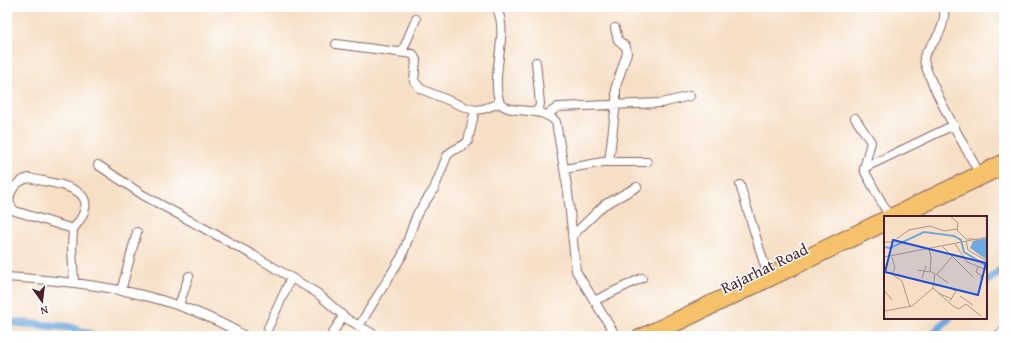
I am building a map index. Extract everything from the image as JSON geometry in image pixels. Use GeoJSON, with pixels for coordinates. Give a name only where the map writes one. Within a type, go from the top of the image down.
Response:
{"type":"FeatureCollection","features":[{"type":"Feature","properties":{"kind":"main road"},"geometry":{"type":"LineString","coordinates":[[636,336],[1004,159]]}},
{"type":"Feature","properties":{"kind":"main road"},"geometry":{"type":"LineString","coordinates":[[906,216],[1004,169]]}},
{"type":"Feature","properties":{"kind":"main road","name":"Rajarhat Road"},"geometry":{"type":"LineString","coordinates":[[656,336],[884,226]]}},
{"type":"Feature","properties":{"kind":"street"},"geometry":{"type":"LineString","coordinates":[[496,7],[501,28],[496,75],[500,104]]}},
{"type":"Feature","properties":{"kind":"street"},"geometry":{"type":"LineString","coordinates":[[944,7],[943,23],[936,39],[926,53],[924,60],[933,85],[978,171]]}},
{"type":"Feature","properties":{"kind":"street"},"geometry":{"type":"LineString","coordinates":[[402,52],[416,19]]}},
{"type":"Feature","properties":{"kind":"street"},"geometry":{"type":"LineString","coordinates":[[609,162],[616,103],[616,86],[627,50],[618,40],[615,28]]}},
{"type":"Feature","properties":{"kind":"street"},"geometry":{"type":"LineString","coordinates":[[336,44],[413,54],[416,58],[414,81],[421,89],[475,110],[500,104],[506,108],[538,111],[548,114],[558,126],[576,271],[616,336]]}},
{"type":"Feature","properties":{"kind":"street"},"geometry":{"type":"LineString","coordinates":[[536,62],[540,104],[538,111]]}},
{"type":"Feature","properties":{"kind":"street"},"geometry":{"type":"LineString","coordinates":[[548,114],[558,106],[616,103],[669,103],[690,96]]}},
{"type":"Feature","properties":{"kind":"street"},"geometry":{"type":"LineString","coordinates":[[359,326],[402,256],[417,214],[434,189],[447,156],[450,152],[465,144],[468,140],[475,110]]}},
{"type":"Feature","properties":{"kind":"street"},"geometry":{"type":"LineString","coordinates":[[855,118],[871,142],[864,168],[866,176],[888,214]]}},
{"type":"Feature","properties":{"kind":"street"},"geometry":{"type":"LineString","coordinates":[[864,168],[954,125]]}},
{"type":"Feature","properties":{"kind":"street"},"geometry":{"type":"LineString","coordinates":[[564,169],[609,162],[647,162]]}},
{"type":"Feature","properties":{"kind":"street"},"geometry":{"type":"LineString","coordinates":[[98,165],[143,195],[317,293],[343,316],[377,336]]}},
{"type":"Feature","properties":{"kind":"street"},"geometry":{"type":"LineString","coordinates":[[73,228],[15,211],[9,201],[10,194],[16,184],[22,179],[29,178],[76,189],[84,199],[84,214],[73,228],[72,249],[74,282]]}},
{"type":"Feature","properties":{"kind":"street"},"geometry":{"type":"LineString","coordinates":[[740,185],[767,273]]}},
{"type":"Feature","properties":{"kind":"street"},"geometry":{"type":"LineString","coordinates":[[572,236],[604,205],[637,187]]}},
{"type":"Feature","properties":{"kind":"street"},"geometry":{"type":"LineString","coordinates":[[121,291],[137,232]]}},
{"type":"Feature","properties":{"kind":"street"},"geometry":{"type":"LineString","coordinates":[[179,306],[189,276]]}},
{"type":"Feature","properties":{"kind":"street"},"geometry":{"type":"LineString","coordinates":[[7,277],[74,282],[121,291],[198,312],[245,336]]}},
{"type":"Feature","properties":{"kind":"street"},"geometry":{"type":"LineString","coordinates":[[268,328],[291,278]]}},
{"type":"Feature","properties":{"kind":"street"},"geometry":{"type":"LineString","coordinates":[[594,301],[642,278]]}},
{"type":"Feature","properties":{"kind":"street"},"geometry":{"type":"LineString","coordinates":[[331,336],[343,316]]}},
{"type":"Feature","properties":{"kind":"street"},"geometry":{"type":"LineString","coordinates":[[998,336],[1004,330]]}},
{"type":"Feature","properties":{"kind":"waterway"},"geometry":{"type":"LineString","coordinates":[[987,281],[1004,267]]}},
{"type":"Feature","properties":{"kind":"waterway"},"geometry":{"type":"LineString","coordinates":[[931,336],[948,319]]}},
{"type":"Feature","properties":{"kind":"waterway"},"geometry":{"type":"LineString","coordinates":[[7,322],[69,327],[96,336]]}}]}
